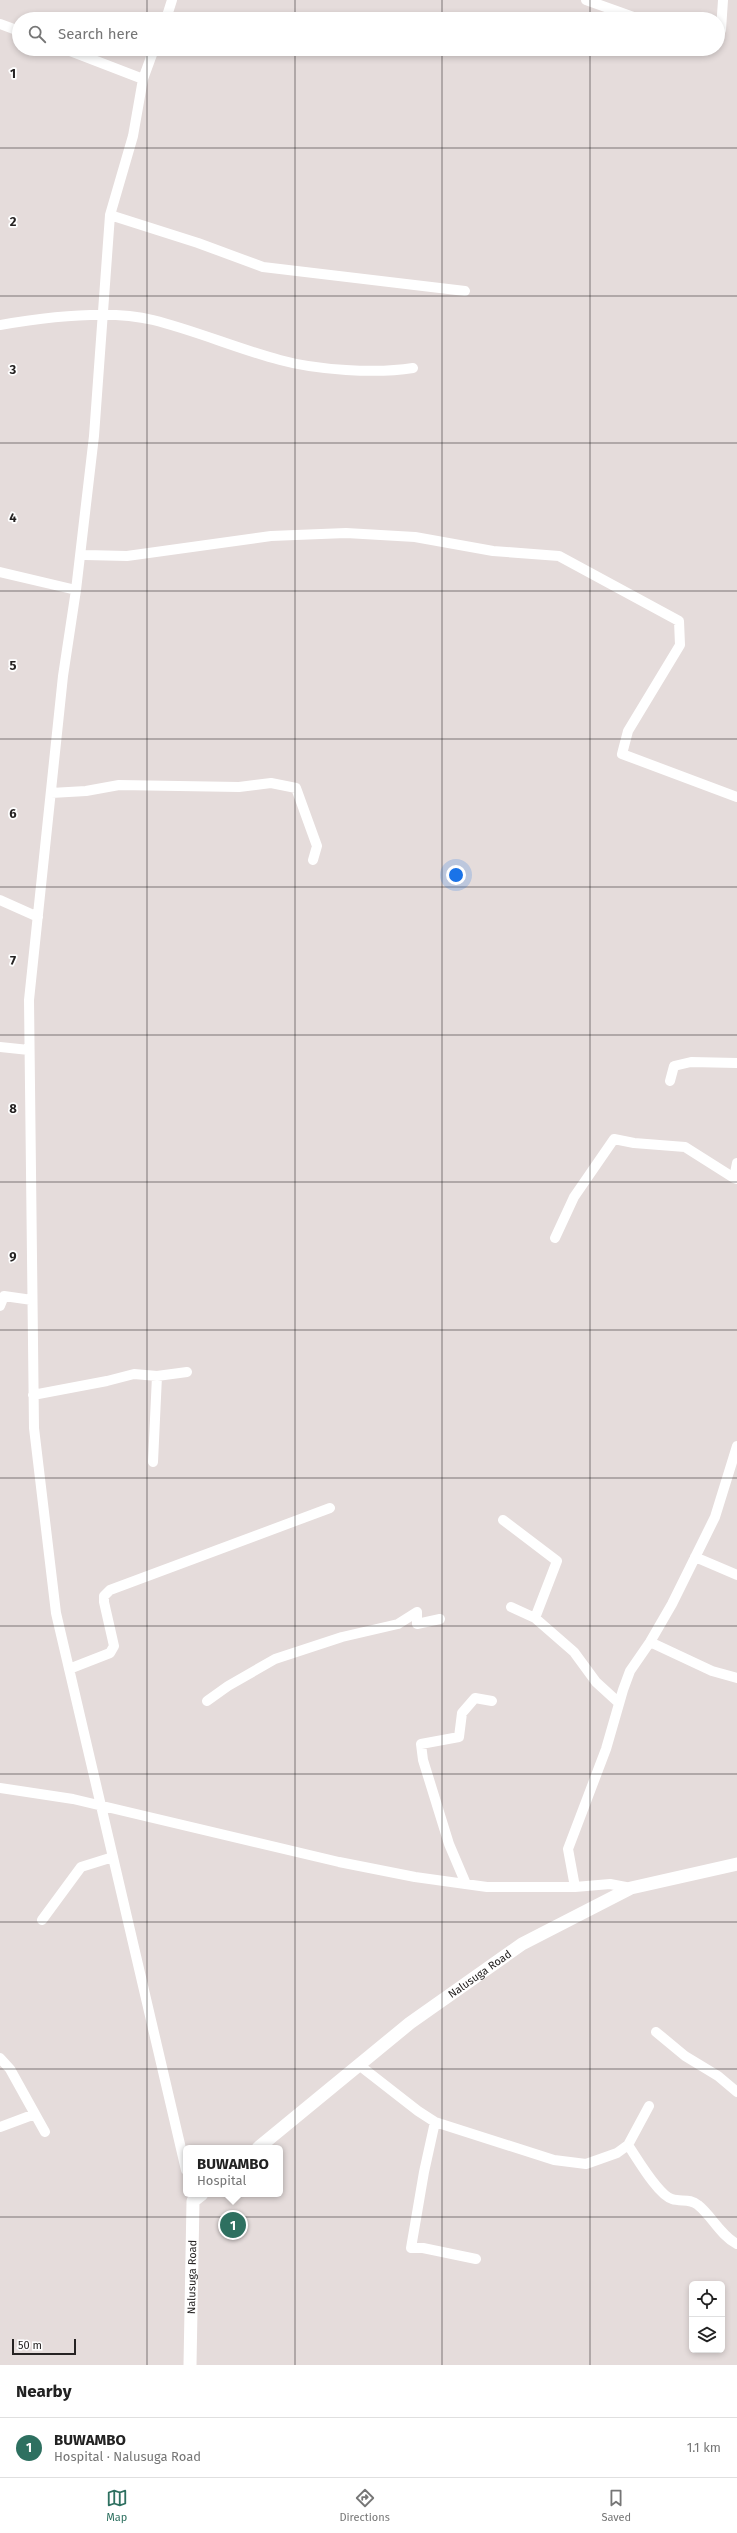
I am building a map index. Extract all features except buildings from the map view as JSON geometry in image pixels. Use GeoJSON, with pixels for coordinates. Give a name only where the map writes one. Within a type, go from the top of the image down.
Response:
{"type":"FeatureCollection","features":[{"type":"Feature","properties":{"kind":"street"},"geometry":{"type":"LineString","coordinates":[[168,12],[172,0]]}},
{"type":"Feature","properties":{"kind":"street"},"geometry":{"type":"LineString","coordinates":[[586,0],[619,12]]}},
{"type":"Feature","properties":{"kind":"street"},"geometry":{"type":"LineString","coordinates":[[722,12],[723,0]]}},
{"type":"Feature","properties":{"kind":"street"},"geometry":{"type":"LineString","coordinates":[[0,24],[12,28]]}},
{"type":"Feature","properties":{"kind":"street"},"geometry":{"type":"LineString","coordinates":[[83,56],[143,80]]}},
{"type":"Feature","properties":{"kind":"street"},"geometry":{"type":"LineString","coordinates":[[152,56],[143,80],[133,136],[110,215],[94,436],[76,590],[63,676],[29,1000],[33,1395],[34,1428],[56,1613],[183,2157]]}},
{"type":"Feature","properties":{"kind":"street"},"geometry":{"type":"LineString","coordinates":[[110,215],[198,243],[263,267],[465,291]]}},
{"type":"Feature","properties":{"kind":"street"},"geometry":{"type":"LineString","coordinates":[[0,325],[102,315],[152,320],[281,361],[323,368],[397,371],[413,368]]}},
{"type":"Feature","properties":{"kind":"street"},"geometry":{"type":"LineString","coordinates":[[85,556],[127,556],[271,536],[346,533],[415,537],[493,551],[559,556],[679,621],[680,645],[628,730],[622,754],[737,797]]}},
{"type":"Feature","properties":{"kind":"street"},"geometry":{"type":"LineString","coordinates":[[0,572],[76,590]]}},
{"type":"Feature","properties":{"kind":"street"},"geometry":{"type":"LineString","coordinates":[[51,793],[86,791],[119,785],[239,787],[271,783],[296,788],[317,846],[313,860]]}},
{"type":"Feature","properties":{"kind":"street"},"geometry":{"type":"LineString","coordinates":[[0,900],[38,917]]}},
{"type":"Feature","properties":{"kind":"street"},"geometry":{"type":"LineString","coordinates":[[0,1047],[30,1050]]}},
{"type":"Feature","properties":{"kind":"street"},"geometry":{"type":"LineString","coordinates":[[670,1081],[674,1066],[691,1062],[737,1063]]}},
{"type":"Feature","properties":{"kind":"street"},"geometry":{"type":"LineString","coordinates":[[555,1238],[574,1197],[614,1139],[634,1143],[685,1147],[736,1179],[737,1163]]}},
{"type":"Feature","properties":{"kind":"street"},"geometry":{"type":"LineString","coordinates":[[0,1306],[4,1296],[32,1300]]}},
{"type":"Feature","properties":{"kind":"street"},"geometry":{"type":"LineString","coordinates":[[33,1395],[107,1381],[134,1374],[157,1376],[187,1372]]}},
{"type":"Feature","properties":{"kind":"street"},"geometry":{"type":"LineString","coordinates":[[153,1462],[157,1376]]}},
{"type":"Feature","properties":{"kind":"street"},"geometry":{"type":"LineString","coordinates":[[575,1888],[568,1849],[606,1748],[619,1702],[630,1672],[650,1642],[715,1517],[737,1446]]}},
{"type":"Feature","properties":{"kind":"street"},"geometry":{"type":"LineString","coordinates":[[69,1670],[110,1653],[114,1646],[104,1602],[104,1596],[110,1590],[330,1508]]}},
{"type":"Feature","properties":{"kind":"street"},"geometry":{"type":"LineString","coordinates":[[503,1520],[557,1562],[535,1618]]}},
{"type":"Feature","properties":{"kind":"street"},"geometry":{"type":"LineString","coordinates":[[695,1557],[737,1576]]}},
{"type":"Feature","properties":{"kind":"street"},"geometry":{"type":"LineString","coordinates":[[511,1607],[535,1618],[574,1652],[591,1677],[619,1702]]}},
{"type":"Feature","properties":{"kind":"street"},"geometry":{"type":"LineString","coordinates":[[208,1701],[228,1686],[275,1660],[342,1637],[398,1624],[417,1612],[417,1624],[440,1619]]}},
{"type":"Feature","properties":{"kind":"street"},"geometry":{"type":"LineString","coordinates":[[650,1642],[712,1671],[737,1678]]}},
{"type":"Feature","properties":{"kind":"street"},"geometry":{"type":"LineString","coordinates":[[466,1884],[449,1844],[423,1760],[421,1744],[459,1737],[462,1713],[475,1698],[492,1701]]}},
{"type":"Feature","properties":{"kind":"street"},"geometry":{"type":"LineString","coordinates":[[0,1788],[65,1798],[339,1862],[466,1884],[487,1887],[575,1888],[610,1884],[631,1888]]}},
{"type":"Feature","properties":{"kind":"street"},"geometry":{"type":"LineString","coordinates":[[42,1920],[81,1867],[113,1857]]}},
{"type":"Feature","properties":{"kind":"street","name":"Nalusuga Road"},"geometry":{"type":"LineString","coordinates":[[262,2145],[410,2023],[522,1944],[631,1888],[737,1864]]}},
{"type":"Feature","properties":{"kind":"street"},"geometry":{"type":"LineString","coordinates":[[656,2032],[685,2056],[718,2076],[737,2092]]}},
{"type":"Feature","properties":{"kind":"street"},"geometry":{"type":"LineString","coordinates":[[0,2058],[10,2070],[45,2132]]}},
{"type":"Feature","properties":{"kind":"street"},"geometry":{"type":"LineString","coordinates":[[359,2065],[418,2111],[435,2122],[554,2160],[586,2164],[617,2153],[628,2145],[649,2106]]}},
{"type":"Feature","properties":{"kind":"street"},"geometry":{"type":"LineString","coordinates":[[0,2127],[35,2114]]}},
{"type":"Feature","properties":{"kind":"street"},"geometry":{"type":"LineString","coordinates":[[435,2122],[424,2172],[411,2248],[423,2248],[476,2259]]}},
{"type":"Feature","properties":{"kind":"street"},"geometry":{"type":"LineString","coordinates":[[628,2145],[663,2194],[672,2199],[689,2200],[698,2204],[722,2232],[737,2244]]}},
{"type":"Feature","properties":{"kind":"street","name":"Nalusuga Road"},"geometry":{"type":"LineString","coordinates":[[190,2365],[195,2197]]}},
{"type":"Feature","properties":{"kind":"place","name":"BUWAMBO"},"geometry":{"type":"Point","coordinates":[233,2225]}}]}
